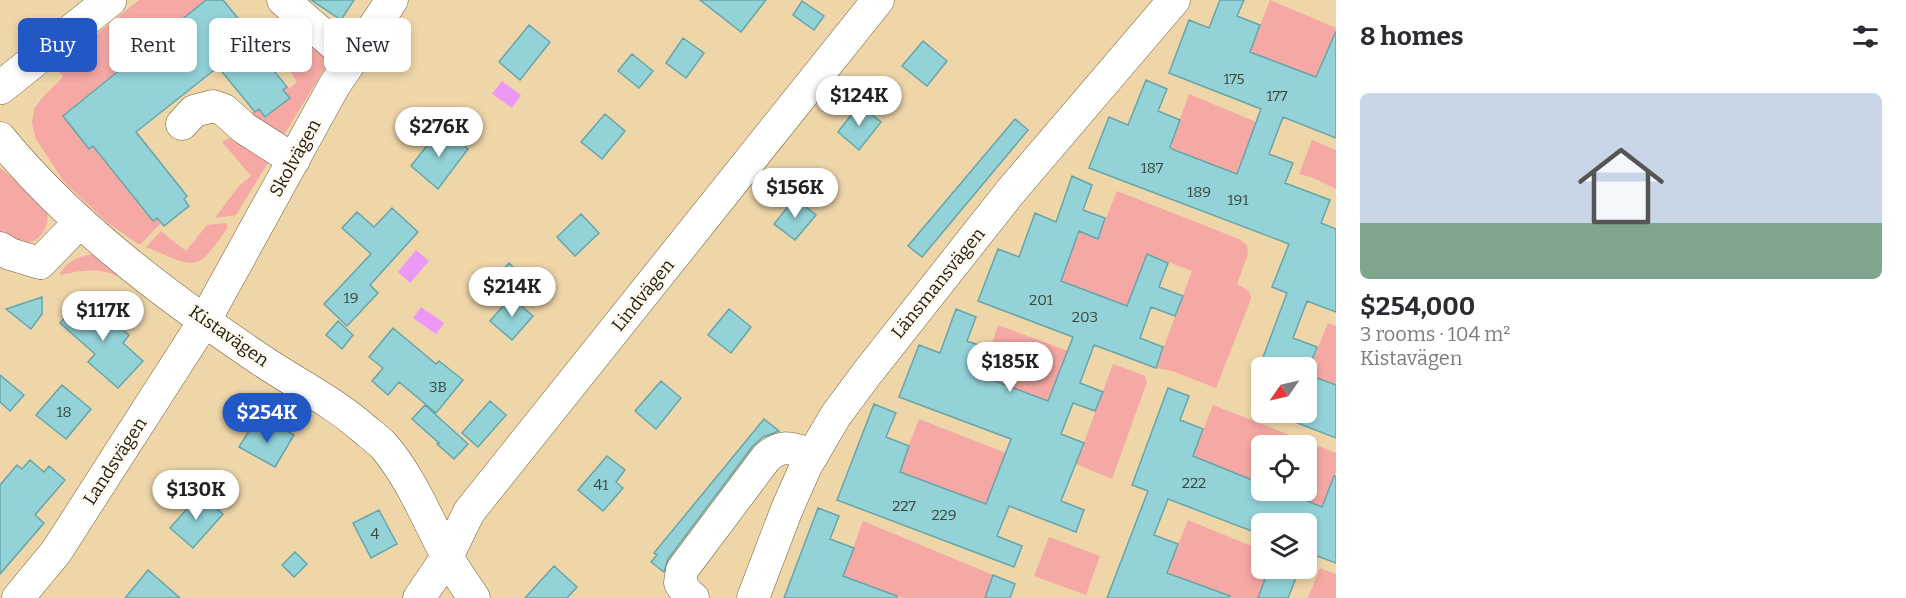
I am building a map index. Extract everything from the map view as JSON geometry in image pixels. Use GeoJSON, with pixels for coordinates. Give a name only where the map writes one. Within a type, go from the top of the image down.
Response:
{"type":"FeatureCollection","features":[{"type":"Feature","properties":{"kind":"main road"},"geometry":{"type":"LineString","coordinates":[[0,88],[110,0]]}},
{"type":"Feature","properties":{"kind":"street"},"geometry":{"type":"LineString","coordinates":[[283,0],[324,36]]}},
{"type":"Feature","properties":{"kind":"street","name":"Skolvägen"},"geometry":{"type":"LineString","coordinates":[[380,18],[392,0]]}},
{"type":"Feature","properties":{"kind":"street","name":"Lindvägen"},"geometry":{"type":"LineString","coordinates":[[419,598],[447,556],[469,512],[878,0]]}},
{"type":"Feature","properties":{"kind":"street","name":"Länsmansvägen"},"geometry":{"type":"LineString","coordinates":[[753,598],[806,466],[836,415],[1011,191],[1174,0]]}},
{"type":"Feature","properties":{"kind":"street","name":"Skolvägen"},"geometry":{"type":"LineString","coordinates":[[205,320],[344,72]]}},
{"type":"Feature","properties":{"kind":"street"},"geometry":{"type":"LineString","coordinates":[[182,124],[194,111],[213,106],[224,110],[244,128],[294,160]]}},
{"type":"Feature","properties":{"kind":"street","name":"Kistavägen"},"geometry":{"type":"LineString","coordinates":[[0,138],[15,157],[80,222],[165,292],[258,358],[343,411],[383,446],[408,481],[447,556],[474,598]]}},
{"type":"Feature","properties":{"kind":"street"},"geometry":{"type":"LineString","coordinates":[[3,252],[40,263],[80,222]]}},
{"type":"Feature","properties":{"kind":"street","name":"Landsvägen"},"geometry":{"type":"LineString","coordinates":[[18,598],[56,552],[205,320]]}},
{"type":"Feature","properties":{"kind":"street"},"geometry":{"type":"LineString","coordinates":[[693,598],[680,583],[682,570],[766,458],[786,446],[813,455]]}},
{"type":"Feature","properties":{"kind":"shaded area"},"geometry":{"type":"Polygon","coordinates":[[[139,0],[206,0],[192,18],[117,18],[139,0]]]}},
{"type":"Feature","properties":{"kind":"shaded area"},"geometry":{"type":"Polygon","coordinates":[[[1270,0],[1336,28],[1316,79],[1250,51],[1270,0]]]}},
{"type":"Feature","properties":{"kind":"shaded area"},"geometry":{"type":"Polygon","coordinates":[[[109,24],[109,72],[149,72],[89,149],[93,146],[153,221],[157,218],[160,224],[140,245],[108,223],[64,182],[36,139],[32,123],[34,109],[63,77],[60,72],[97,72],[97,34],[109,24]]]}},
{"type":"Feature","properties":{"kind":"shaded area"},"geometry":{"type":"Polygon","coordinates":[[[312,42],[324,52],[324,69],[282,138],[246,115],[259,109],[265,117],[290,98],[283,90],[297,82],[291,72],[312,72],[312,42]]]}},
{"type":"Feature","properties":{"kind":"shaded area"},"geometry":{"type":"Polygon","coordinates":[[[502,81],[521,95],[512,108],[492,94],[502,81]]]}},
{"type":"Feature","properties":{"kind":"shaded area"},"geometry":{"type":"Polygon","coordinates":[[[1189,94],[1256,122],[1237,173],[1172,148],[1172,141],[1189,94]]]}},
{"type":"Feature","properties":{"kind":"shaded area"},"geometry":{"type":"Polygon","coordinates":[[[229,138],[244,143],[269,161],[236,215],[215,218],[238,187],[251,176],[222,142],[229,138]]]}},
{"type":"Feature","properties":{"kind":"shaded area"},"geometry":{"type":"Polygon","coordinates":[[[1312,140],[1336,150],[1336,189],[1299,174],[1312,140]]]}},
{"type":"Feature","properties":{"kind":"shaded area"},"geometry":{"type":"Polygon","coordinates":[[[0,168],[30,191],[45,208],[48,219],[44,230],[31,242],[13,240],[0,233],[0,168]]]}},
{"type":"Feature","properties":{"kind":"shaded area"},"geometry":{"type":"Polygon","coordinates":[[[1117,191],[1239,239],[1247,245],[1248,254],[1237,284],[1248,291],[1251,299],[1216,388],[1172,371],[1156,368],[1192,271],[1147,254],[1127,306],[1060,280],[1080,232],[1098,238],[1117,191]]]}},
{"type":"Feature","properties":{"kind":"shaded area"},"geometry":{"type":"Polygon","coordinates":[[[226,223],[228,227],[209,253],[194,263],[176,259],[146,247],[161,231],[186,251],[207,225],[226,223]]]}},
{"type":"Feature","properties":{"kind":"shaded area"},"geometry":{"type":"Polygon","coordinates":[[[416,250],[429,261],[410,283],[398,272],[416,250]]]}},
{"type":"Feature","properties":{"kind":"shaded area"},"geometry":{"type":"Polygon","coordinates":[[[94,254],[119,272],[116,276],[95,270],[60,275],[65,266],[74,260],[94,254]]]}},
{"type":"Feature","properties":{"kind":"shaded area"},"geometry":{"type":"Polygon","coordinates":[[[421,307],[444,323],[436,334],[413,318],[421,307]]]}},
{"type":"Feature","properties":{"kind":"shaded area"},"geometry":{"type":"Polygon","coordinates":[[[1328,323],[1336,326],[1336,386],[1317,378],[1317,357],[1314,357],[1328,323]]]}},
{"type":"Feature","properties":{"kind":"shaded area"},"geometry":{"type":"Polygon","coordinates":[[[998,325],[1068,351],[1049,401],[981,377],[998,325]]]}},
{"type":"Feature","properties":{"kind":"shaded area"},"geometry":{"type":"Polygon","coordinates":[[[1113,364],[1145,376],[1147,382],[1112,479],[1076,464],[1113,364]]]}},
{"type":"Feature","properties":{"kind":"shaded area"},"geometry":{"type":"Polygon","coordinates":[[[1213,405],[1251,420],[1251,423],[1259,423],[1290,435],[1251,435],[1251,479],[1193,456],[1213,405]]]}},
{"type":"Feature","properties":{"kind":"shaded area"},"geometry":{"type":"Polygon","coordinates":[[[919,419],[1006,453],[986,505],[899,471],[919,419]]]}},
{"type":"Feature","properties":{"kind":"shaded area"},"geometry":{"type":"Polygon","coordinates":[[[1317,446],[1336,453],[1336,472],[1322,508],[1305,501],[1317,501],[1317,446]]]}},
{"type":"Feature","properties":{"kind":"shaded area"},"geometry":{"type":"Polygon","coordinates":[[[1188,520],[1251,546],[1251,579],[1265,579],[1258,598],[1233,598],[1167,572],[1188,520]]]}},
{"type":"Feature","properties":{"kind":"shaded area"},"geometry":{"type":"Polygon","coordinates":[[[863,521],[993,575],[985,598],[903,598],[843,576],[863,521]]]}},
{"type":"Feature","properties":{"kind":"shaded area"},"geometry":{"type":"Polygon","coordinates":[[[1049,537],[1100,556],[1086,595],[1034,576],[1049,537]]]}},
{"type":"Feature","properties":{"kind":"shaded area"},"geometry":{"type":"Polygon","coordinates":[[[1320,568],[1336,574],[1336,598],[1308,598],[1320,568]]]}},
{"type":"Feature","properties":{"kind":"building"},"geometry":{"type":"Polygon","coordinates":[[[206,0],[223,0],[238,18],[209,18],[209,72],[212,72],[136,132],[187,196],[184,199],[189,206],[164,226],[157,218],[153,221],[93,146],[89,149],[63,116],[117,72],[197,72],[197,18],[184,18],[206,0]]]}},
{"type":"Feature","properties":{"kind":"building"},"geometry":{"type":"Polygon","coordinates":[[[311,0],[354,0],[342,18],[338,18],[311,0]]]}},
{"type":"Feature","properties":{"kind":"building"},"geometry":{"type":"Polygon","coordinates":[[[700,0],[766,0],[741,32],[700,0]]]}},
{"type":"Feature","properties":{"kind":"building"},"geometry":{"type":"Polygon","coordinates":[[[1220,0],[1244,0],[1237,16],[1260,25],[1250,52],[1316,77],[1336,31],[1336,138],[1283,117],[1269,154],[1293,163],[1285,183],[1330,200],[1321,223],[1336,229],[1336,312],[1307,301],[1293,338],[1317,347],[1313,357],[1263,357],[1287,293],[1272,287],[1289,244],[1089,168],[1109,117],[1128,125],[1146,80],[1167,89],[1158,111],[1180,120],[1170,147],[1237,174],[1261,109],[1169,73],[1189,20],[1209,28],[1220,0]]]}},
{"type":"Feature","properties":{"kind":"building"},"geometry":{"type":"Polygon","coordinates":[[[802,1],[824,16],[814,30],[793,15],[802,1]]]}},
{"type":"Feature","properties":{"kind":"building"},"geometry":{"type":"Polygon","coordinates":[[[529,25],[550,42],[520,80],[499,62],[529,25]]]}},
{"type":"Feature","properties":{"kind":"building"},"geometry":{"type":"Polygon","coordinates":[[[683,38],[704,53],[686,78],[666,63],[683,38]]]}},
{"type":"Feature","properties":{"kind":"building"},"geometry":{"type":"Polygon","coordinates":[[[923,41],[947,61],[927,86],[902,66],[923,41]]]}},
{"type":"Feature","properties":{"kind":"building"},"geometry":{"type":"Polygon","coordinates":[[[632,54],[653,71],[639,88],[618,71],[632,54]]]}},
{"type":"Feature","properties":{"kind":"building"},"geometry":{"type":"Polygon","coordinates":[[[222,72],[275,72],[287,87],[283,90],[290,98],[265,117],[259,109],[255,112],[222,72]]]}},
{"type":"Feature","properties":{"kind":"building"},"geometry":{"type":"Polygon","coordinates":[[[859,105],[881,122],[859,150],[838,132],[859,105]]]}},
{"type":"Feature","properties":{"kind":"building"},"geometry":{"type":"Polygon","coordinates":[[[605,114],[625,131],[602,159],[581,142],[605,114]]]}},
{"type":"Feature","properties":{"kind":"building"},"geometry":{"type":"Polygon","coordinates":[[[1015,119],[1028,130],[922,257],[908,246],[1015,119]]]}},
{"type":"Feature","properties":{"kind":"building"},"geometry":{"type":"Polygon","coordinates":[[[441,128],[468,149],[438,189],[411,166],[441,128]]]}},
{"type":"Feature","properties":{"kind":"building"},"geometry":{"type":"Polygon","coordinates":[[[1072,176],[1092,185],[1083,210],[1105,218],[1098,239],[1079,231],[1061,281],[1127,306],[1147,254],[1168,263],[1159,287],[1183,296],[1175,316],[1151,307],[1140,338],[1163,347],[1156,368],[1094,345],[1080,383],[1103,392],[1095,411],[1073,403],[1061,434],[1084,443],[1061,501],[1084,510],[1076,532],[1009,506],[997,536],[1022,546],[1014,567],[837,500],[874,404],[896,413],[886,437],[909,446],[900,472],[986,504],[1011,439],[899,397],[919,345],[940,353],[956,309],[976,317],[967,341],[990,349],[981,376],[1048,401],[1073,337],[978,301],[998,249],[1019,257],[1035,213],[1056,222],[1072,176]]]}},
{"type":"Feature","properties":{"kind":"building"},"geometry":{"type":"Polygon","coordinates":[[[795,198],[816,215],[795,240],[774,224],[795,198]]]}},
{"type":"Feature","properties":{"kind":"building"},"geometry":{"type":"Polygon","coordinates":[[[392,208],[418,232],[370,285],[378,293],[347,326],[324,304],[371,254],[342,228],[357,212],[374,227],[392,208]]]}},
{"type":"Feature","properties":{"kind":"building"},"geometry":{"type":"Polygon","coordinates":[[[581,214],[599,233],[575,256],[557,237],[581,214]]]}},
{"type":"Feature","properties":{"kind":"building"},"geometry":{"type":"Polygon","coordinates":[[[509,263],[525,279],[511,294],[495,278],[509,263]]]}},
{"type":"Feature","properties":{"kind":"building"},"geometry":{"type":"Polygon","coordinates":[[[85,296],[129,335],[123,343],[143,361],[118,388],[88,362],[95,354],[60,323],[85,296]]]}},
{"type":"Feature","properties":{"kind":"building"},"geometry":{"type":"Polygon","coordinates":[[[42,297],[42,314],[31,329],[6,309],[42,297]]]}},
{"type":"Feature","properties":{"kind":"building"},"geometry":{"type":"Polygon","coordinates":[[[511,297],[533,316],[512,340],[490,321],[511,297]]]}},
{"type":"Feature","properties":{"kind":"building"},"geometry":{"type":"Polygon","coordinates":[[[729,309],[751,327],[731,353],[708,335],[729,309]]]}},
{"type":"Feature","properties":{"kind":"building"},"geometry":{"type":"Polygon","coordinates":[[[338,321],[353,335],[342,349],[326,335],[338,321]]]}},
{"type":"Feature","properties":{"kind":"building"},"geometry":{"type":"Polygon","coordinates":[[[393,328],[436,364],[439,361],[463,380],[436,413],[399,382],[388,395],[372,381],[383,368],[369,357],[393,328]]]}},
{"type":"Feature","properties":{"kind":"building"},"geometry":{"type":"Polygon","coordinates":[[[0,375],[24,395],[10,411],[0,402],[0,375]]]}},
{"type":"Feature","properties":{"kind":"building"},"geometry":{"type":"Polygon","coordinates":[[[1317,378],[1336,385],[1336,438],[1297,423],[1317,423],[1317,378]]]}},
{"type":"Feature","properties":{"kind":"building"},"geometry":{"type":"Polygon","coordinates":[[[661,381],[681,398],[656,429],[635,411],[661,381]]]}},
{"type":"Feature","properties":{"kind":"building"},"geometry":{"type":"Polygon","coordinates":[[[62,385],[91,409],[66,439],[36,415],[62,385]]]}},
{"type":"Feature","properties":{"kind":"building"},"geometry":{"type":"Polygon","coordinates":[[[1168,388],[1189,396],[1180,420],[1203,429],[1193,456],[1251,480],[1251,501],[1307,501],[1322,507],[1334,476],[1336,476],[1336,563],[1317,556],[1317,513],[1251,513],[1251,531],[1168,499],[1154,535],[1178,544],[1167,573],[1230,596],[1229,598],[1107,598],[1148,491],[1132,485],[1168,388]]]}},
{"type":"Feature","properties":{"kind":"building"},"geometry":{"type":"Polygon","coordinates":[[[490,401],[506,415],[478,447],[462,433],[490,401]]]}},
{"type":"Feature","properties":{"kind":"building"},"geometry":{"type":"Polygon","coordinates":[[[425,405],[468,444],[454,459],[412,419],[425,405]]]}},
{"type":"Feature","properties":{"kind":"building"},"geometry":{"type":"Polygon","coordinates":[[[764,419],[779,431],[763,437],[752,447],[668,559],[664,572],[651,562],[657,555],[654,553],[764,419]]]}},
{"type":"Feature","properties":{"kind":"building"},"geometry":{"type":"Polygon","coordinates":[[[273,423],[294,435],[275,467],[239,447],[252,426],[266,434],[273,423]]]}},
{"type":"Feature","properties":{"kind":"building"},"geometry":{"type":"Polygon","coordinates":[[[607,456],[625,470],[616,482],[623,488],[603,511],[578,490],[607,456]]]}},
{"type":"Feature","properties":{"kind":"building"},"geometry":{"type":"Polygon","coordinates":[[[30,460],[44,472],[49,466],[65,480],[35,515],[44,523],[0,574],[0,485],[17,465],[22,469],[30,460]]]}},
{"type":"Feature","properties":{"kind":"building"},"geometry":{"type":"Polygon","coordinates":[[[200,494],[223,514],[193,548],[170,528],[200,494]]]}},
{"type":"Feature","properties":{"kind":"building"},"geometry":{"type":"Polygon","coordinates":[[[818,508],[839,516],[830,539],[854,548],[843,576],[897,596],[897,598],[784,598],[818,508]]]}},
{"type":"Feature","properties":{"kind":"building"},"geometry":{"type":"Polygon","coordinates":[[[379,510],[397,544],[371,558],[353,523],[379,510]]]}},
{"type":"Feature","properties":{"kind":"building"},"geometry":{"type":"Polygon","coordinates":[[[295,552],[307,564],[294,577],[282,565],[295,552]]]}},
{"type":"Feature","properties":{"kind":"building"},"geometry":{"type":"Polygon","coordinates":[[[554,566],[577,587],[567,598],[525,598],[554,566]]]}},
{"type":"Feature","properties":{"kind":"building"},"geometry":{"type":"Polygon","coordinates":[[[148,570],[180,598],[125,598],[148,570]]]}},
{"type":"Feature","properties":{"kind":"building"},"geometry":{"type":"Polygon","coordinates":[[[993,575],[1015,584],[1010,598],[985,598],[993,575]]]}},
{"type":"Feature","properties":{"kind":"building"},"geometry":{"type":"Polygon","coordinates":[[[1265,579],[1296,579],[1288,598],[1258,598],[1265,579]]]}}]}
